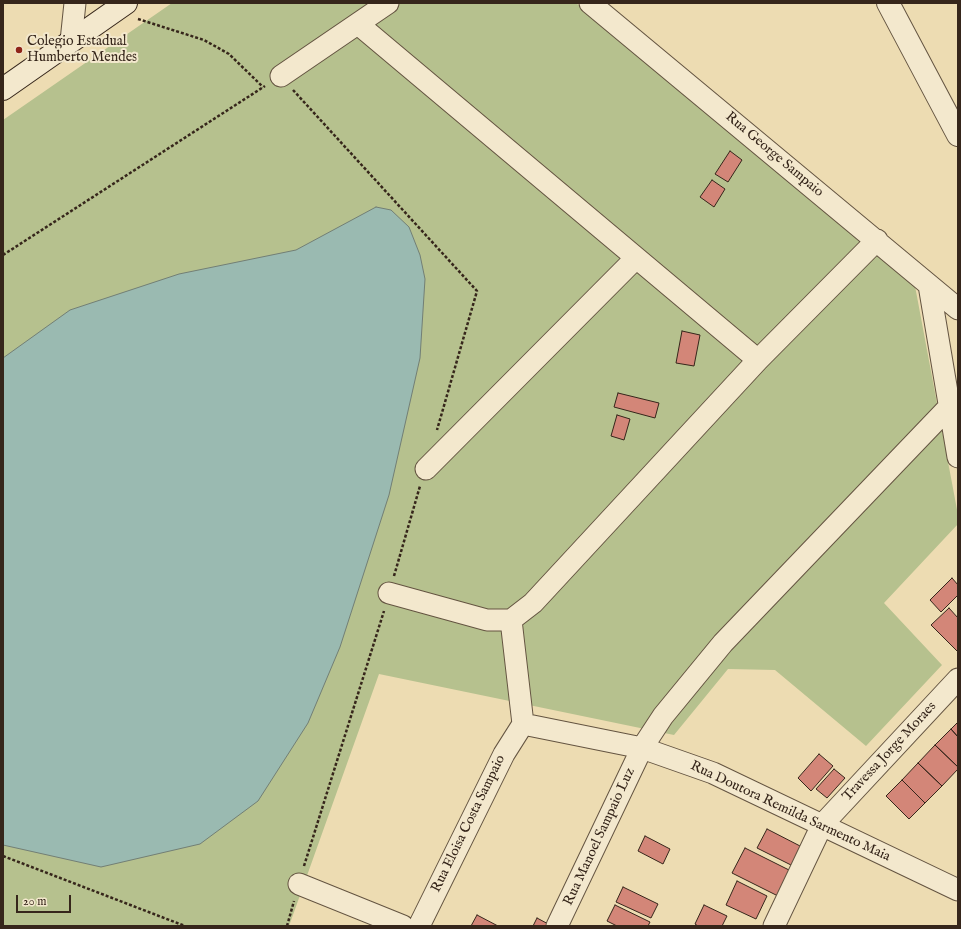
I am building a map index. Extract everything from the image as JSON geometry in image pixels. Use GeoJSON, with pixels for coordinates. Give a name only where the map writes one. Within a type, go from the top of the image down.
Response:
{"type":"FeatureCollection","features":[{"type":"Feature","properties":{"kind":"street"},"geometry":{"type":"LineString","coordinates":[[71,41],[75,3]]}},
{"type":"Feature","properties":{"kind":"street"},"geometry":{"type":"LineString","coordinates":[[281,76],[388,3]]}},
{"type":"Feature","properties":{"kind":"street","name":"Rua George Sampaio"},"geometry":{"type":"LineString","coordinates":[[590,3],[877,240],[929,286],[958,309]]}},
{"type":"Feature","properties":{"kind":"street"},"geometry":{"type":"LineString","coordinates":[[888,3],[958,135]]}},
{"type":"Feature","properties":{"kind":"street"},"geometry":{"type":"LineString","coordinates":[[3,89],[120,8]]}},
{"type":"Feature","properties":{"kind":"street"},"geometry":{"type":"LineString","coordinates":[[358,24],[758,360]]}},
{"type":"Feature","properties":{"kind":"street"},"geometry":{"type":"LineString","coordinates":[[389,593],[487,620],[511,620],[533,603],[758,360],[877,240]]}},
{"type":"Feature","properties":{"kind":"street"},"geometry":{"type":"LineString","coordinates":[[426,469],[636,258]]}},
{"type":"Feature","properties":{"kind":"street"},"geometry":{"type":"LineString","coordinates":[[929,286],[958,457]]}},
{"type":"Feature","properties":{"kind":"street","name":"Rua Manoel Sampaio Luz"},"geometry":{"type":"LineString","coordinates":[[557,926],[642,748],[663,716],[723,643],[949,407]]}},
{"type":"Feature","properties":{"kind":"street"},"geometry":{"type":"LineString","coordinates":[[511,620],[523,724]]}},
{"type":"Feature","properties":{"kind":"street","name":"Travessa Jorge Moraes"},"geometry":{"type":"LineString","coordinates":[[774,926],[822,825],[958,679]]}},
{"type":"Feature","properties":{"kind":"street","name":"Rua Doutora Remilda Sarmento Maia"},"geometry":{"type":"LineString","coordinates":[[523,724],[642,748],[713,773],[958,890]]}},
{"type":"Feature","properties":{"kind":"street","name":"Rua Eloisa Costa Sampaio"},"geometry":{"type":"LineString","coordinates":[[419,926],[504,754],[523,724]]}},
{"type":"Feature","properties":{"kind":"street"},"geometry":{"type":"LineString","coordinates":[[299,884],[403,926]]}},
{"type":"Feature","properties":{"kind":"path"},"geometry":{"type":"LineString","coordinates":[[120,8],[204,40],[229,54],[264,87]]}},
{"type":"Feature","properties":{"kind":"path"},"geometry":{"type":"LineString","coordinates":[[3,254],[281,76],[477,291],[436,432]]}},
{"type":"Feature","properties":{"kind":"path"},"geometry":{"type":"LineString","coordinates":[[287,926],[426,469]]}},
{"type":"Feature","properties":{"kind":"path"},"geometry":{"type":"LineString","coordinates":[[3,856],[185,926]]}},
{"type":"Feature","properties":{"kind":"green space"},"geometry":{"type":"Polygon","coordinates":[[[172,3],[576,3],[915,286],[958,515],[958,524],[884,603],[942,665],[866,746],[775,670],[728,669],[674,735],[379,674],[289,926],[3,926],[3,120],[172,3]]]}},
{"type":"Feature","properties":{"kind":"water"},"geometry":{"type":"Polygon","coordinates":[[[376,207],[391,210],[409,227],[420,255],[425,279],[420,358],[389,495],[340,647],[308,723],[258,801],[200,844],[101,867],[3,845],[3,358],[70,310],[179,274],[296,250],[376,207]]]}},
{"type":"Feature","properties":{"kind":"building"},"geometry":{"type":"Polygon","coordinates":[[[730,151],[742,160],[728,182],[715,174],[730,151]]]}},
{"type":"Feature","properties":{"kind":"building"},"geometry":{"type":"Polygon","coordinates":[[[712,180],[725,189],[714,207],[700,197],[712,180]]]}},
{"type":"Feature","properties":{"kind":"building"},"geometry":{"type":"Polygon","coordinates":[[[682,331],[700,335],[694,366],[676,363],[682,331]]]}},
{"type":"Feature","properties":{"kind":"building"},"geometry":{"type":"Polygon","coordinates":[[[618,393],[659,403],[655,418],[614,407],[618,393]]]}},
{"type":"Feature","properties":{"kind":"building"},"geometry":{"type":"Polygon","coordinates":[[[617,415],[630,419],[624,440],[611,436],[617,415]]]}},
{"type":"Feature","properties":{"kind":"building"},"geometry":{"type":"Polygon","coordinates":[[[952,578],[958,585],[958,595],[941,612],[930,600],[952,578]]]}},
{"type":"Feature","properties":{"kind":"building"},"geometry":{"type":"Polygon","coordinates":[[[949,608],[958,618],[958,652],[931,625],[949,608]]]}},
{"type":"Feature","properties":{"kind":"building"},"geometry":{"type":"Polygon","coordinates":[[[958,722],[958,737],[951,729],[958,722]]]}},
{"type":"Feature","properties":{"kind":"building"},"geometry":{"type":"Polygon","coordinates":[[[951,729],[958,737],[958,767],[935,745],[951,729]]]}},
{"type":"Feature","properties":{"kind":"building"},"geometry":{"type":"Polygon","coordinates":[[[935,745],[958,767],[958,769],[942,786],[918,763],[935,745]]]}},
{"type":"Feature","properties":{"kind":"building"},"geometry":{"type":"Polygon","coordinates":[[[819,754],[833,766],[811,791],[798,778],[819,754]]]}},
{"type":"Feature","properties":{"kind":"building"},"geometry":{"type":"Polygon","coordinates":[[[918,763],[942,786],[925,803],[902,780],[918,763]]]}},
{"type":"Feature","properties":{"kind":"building"},"geometry":{"type":"Polygon","coordinates":[[[834,769],[845,778],[827,798],[816,789],[834,769]]]}},
{"type":"Feature","properties":{"kind":"building"},"geometry":{"type":"Polygon","coordinates":[[[902,780],[925,803],[909,819],[886,796],[902,780]]]}},
{"type":"Feature","properties":{"kind":"building"},"geometry":{"type":"Polygon","coordinates":[[[767,829],[802,847],[793,866],[757,848],[767,829]]]}},
{"type":"Feature","properties":{"kind":"building"},"geometry":{"type":"Polygon","coordinates":[[[645,836],[670,849],[663,864],[638,851],[645,836]]]}},
{"type":"Feature","properties":{"kind":"building"},"geometry":{"type":"Polygon","coordinates":[[[745,848],[791,871],[778,896],[732,873],[745,848]]]}},
{"type":"Feature","properties":{"kind":"building"},"geometry":{"type":"Polygon","coordinates":[[[737,881],[767,896],[756,919],[726,905],[737,881]]]}},
{"type":"Feature","properties":{"kind":"building"},"geometry":{"type":"Polygon","coordinates":[[[623,887],[658,904],[651,918],[616,902],[623,887]]]}},
{"type":"Feature","properties":{"kind":"building"},"geometry":{"type":"Polygon","coordinates":[[[615,905],[650,922],[648,926],[617,926],[607,921],[615,905]]]}},
{"type":"Feature","properties":{"kind":"building"},"geometry":{"type":"Polygon","coordinates":[[[704,905],[727,916],[722,926],[698,926],[695,924],[704,905]]]}},
{"type":"Feature","properties":{"kind":"building"},"geometry":{"type":"Polygon","coordinates":[[[477,915],[498,926],[471,926],[477,915]]]}},
{"type":"Feature","properties":{"kind":"building"},"geometry":{"type":"Polygon","coordinates":[[[537,918],[552,926],[533,926],[537,918]]]}},
{"type":"Feature","properties":{"kind":"place","name":"Colegio Estadual Humberto Mendes"},"geometry":{"type":"Point","coordinates":[19,50]}}]}
